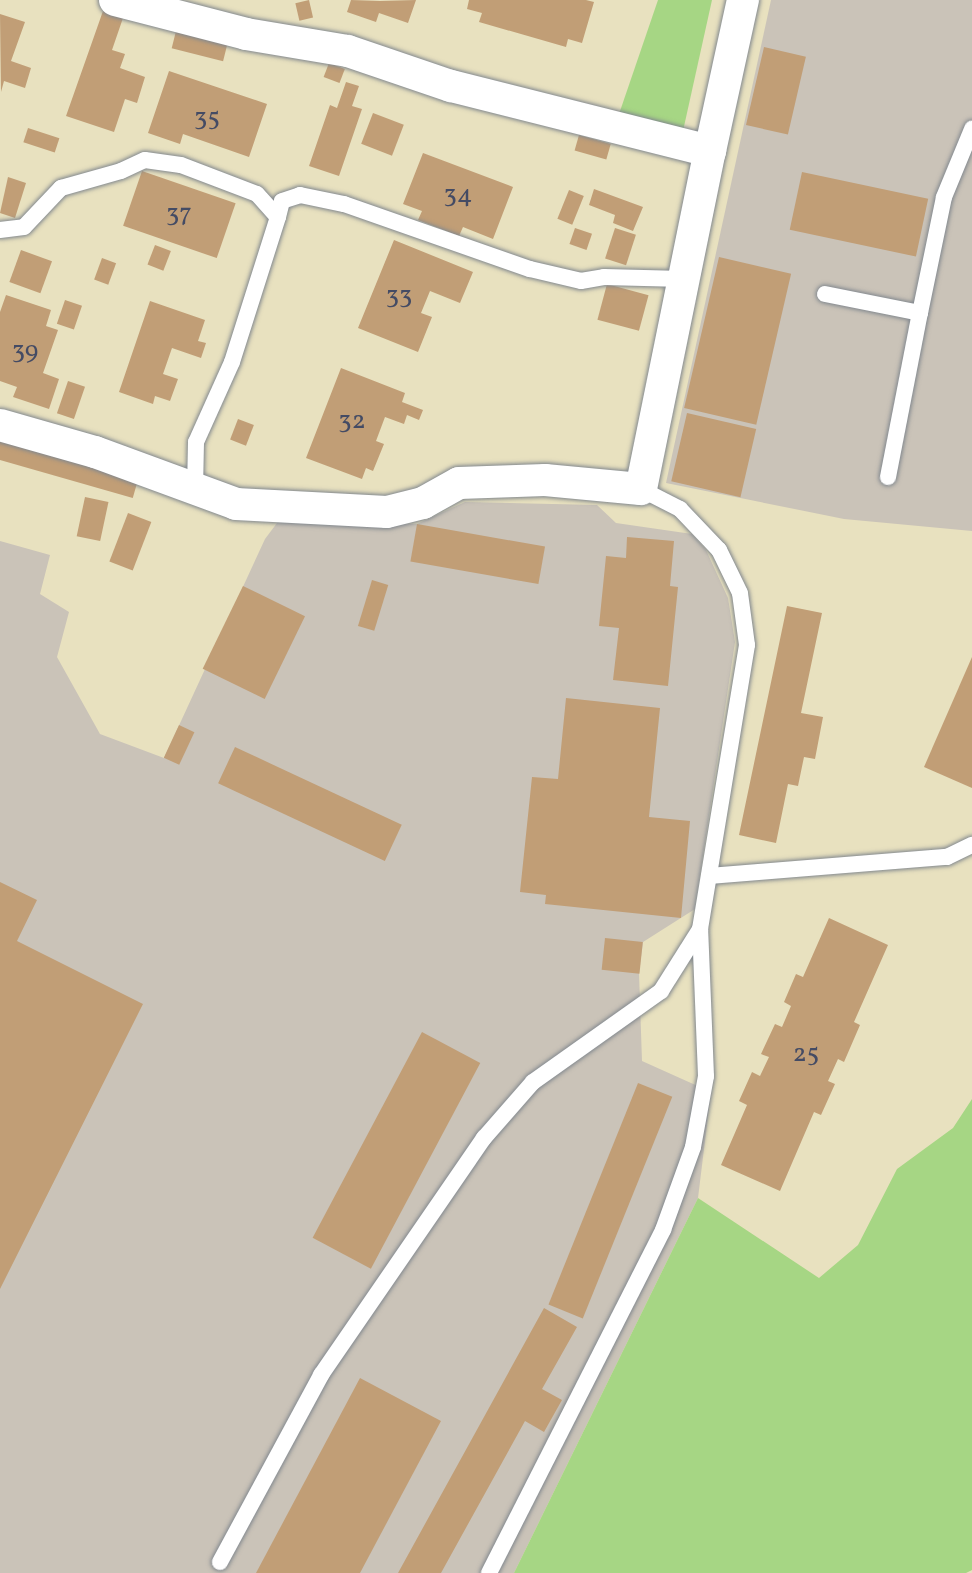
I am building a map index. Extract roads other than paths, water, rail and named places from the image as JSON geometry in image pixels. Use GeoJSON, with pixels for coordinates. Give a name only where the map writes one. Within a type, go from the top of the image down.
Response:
{"type":"FeatureCollection","features":[{"type":"Feature","properties":{"kind":"street"},"geometry":{"type":"LineString","coordinates":[[115,0],[246,34],[348,51],[451,86],[710,151]]}},
{"type":"Feature","properties":{"kind":"street"},"geometry":{"type":"LineString","coordinates":[[0,425],[95,452],[236,504],[387,512],[423,503],[459,483],[545,480],[641,489],[743,0]]}},
{"type":"Feature","properties":{"kind":"lane"},"geometry":{"type":"LineString","coordinates":[[888,477],[944,197],[972,129]]}},
{"type":"Feature","properties":{"kind":"lane"},"geometry":{"type":"LineString","coordinates":[[0,230],[24,227],[61,188],[121,171],[145,160],[181,165],[257,194],[278,217]]}},
{"type":"Feature","properties":{"kind":"lane"},"geometry":{"type":"LineString","coordinates":[[195,489],[196,442],[232,362],[282,201],[300,195],[344,204],[530,269],[581,281],[604,277],[684,279]]}},
{"type":"Feature","properties":{"kind":"lane"},"geometry":{"type":"LineString","coordinates":[[825,294],[920,313]]}},
{"type":"Feature","properties":{"kind":"lane"},"geometry":{"type":"LineString","coordinates":[[489,1573],[663,1230],[693,1147],[706,1076],[700,929],[747,645],[740,593],[719,550],[680,509],[641,489]]}},
{"type":"Feature","properties":{"kind":"lane"},"geometry":{"type":"LineString","coordinates":[[709,876],[947,857],[972,845]]}},
{"type":"Feature","properties":{"kind":"lane"},"geometry":{"type":"LineString","coordinates":[[220,1562],[321,1375],[484,1138],[533,1082],[661,991],[700,929]]}}]}
